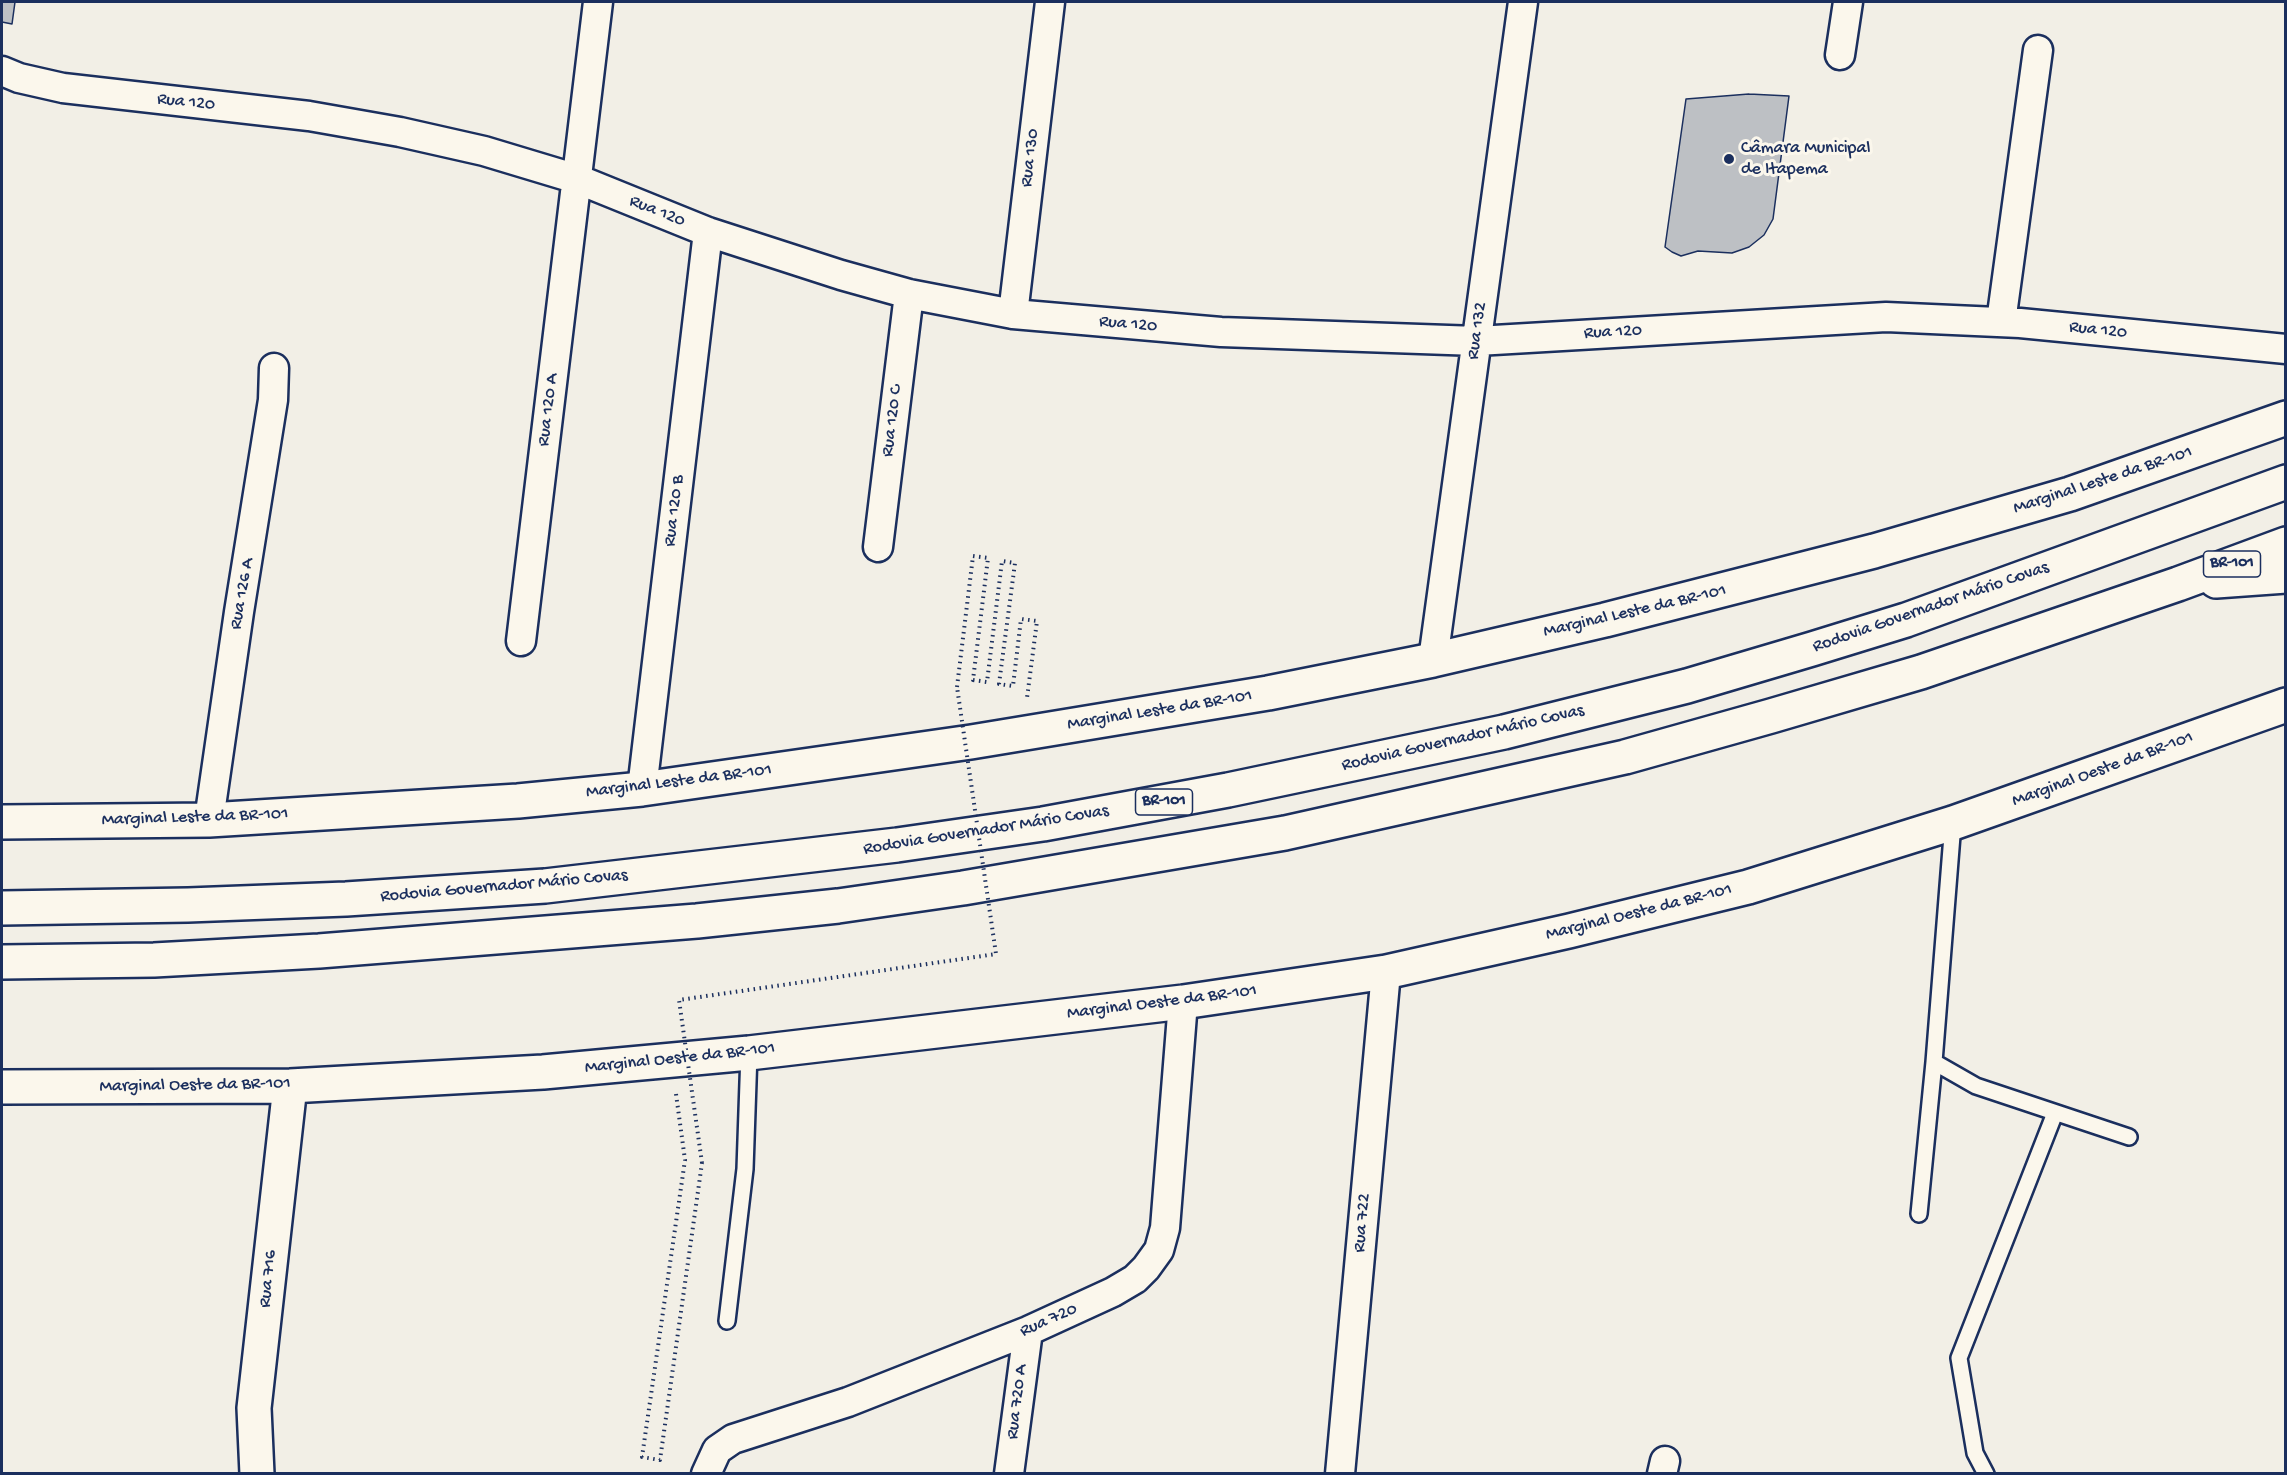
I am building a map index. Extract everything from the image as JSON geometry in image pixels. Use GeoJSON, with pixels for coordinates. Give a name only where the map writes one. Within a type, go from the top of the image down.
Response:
{"type":"FeatureCollection","features":[{"type":"Feature","properties":{"kind":"main road","name":"Marginal Leste da BR-101"},"geometry":{"type":"LineString","coordinates":[[2,822],[209,820],[518,801],[642,789],[971,742],[1268,693],[1433,660],[1749,585],[2070,494],[2286,418]]}},
{"type":"Feature","properties":{"kind":"main road","name":"Rodovia Governador Mário Covas"},"geometry":{"type":"LineString","coordinates":[[2,908],[244,903],[545,886],[897,845],[1043,824],[1228,790],[1504,732],[1687,686],[1906,620],[2286,482]]}},
{"type":"Feature","properties":{"kind":"main road","name":"BR-101"},"geometry":{"type":"LineString","coordinates":[[2,962],[154,960],[319,951],[697,921],[861,903],[1145,858],[1285,833],[1624,757],[1920,672],[2178,584],[2286,544]]}},
{"type":"Feature","properties":{"kind":"main road"},"geometry":{"type":"LineString","coordinates":[[2178,584],[2286,576]]}},
{"type":"Feature","properties":{"kind":"main road","name":"Marginal Oeste da BR-101"},"geometry":{"type":"LineString","coordinates":[[2,1087],[290,1086],[543,1072],[749,1053],[1183,1002],[1386,972],[1569,931],[1748,887],[1953,823],[2286,705]]}},
{"type":"Feature","properties":{"kind":"main road","name":"Rua 716"},"geometry":{"type":"LineString","coordinates":[[256,1473],[254,1408],[290,1086]]}},
{"type":"Feature","properties":{"kind":"street","name":"Rua 120 A"},"geometry":{"type":"LineString","coordinates":[[521,641],[598,2]]}},
{"type":"Feature","properties":{"kind":"street","name":"Rua 130"},"geometry":{"type":"LineString","coordinates":[[1013,314],[1050,2]]}},
{"type":"Feature","properties":{"kind":"street","name":"Rua 132"},"geometry":{"type":"LineString","coordinates":[[1433,660],[1523,2]]}},
{"type":"Feature","properties":{"kind":"street"},"geometry":{"type":"LineString","coordinates":[[1840,55],[1848,2]]}},
{"type":"Feature","properties":{"kind":"street"},"geometry":{"type":"LineString","coordinates":[[2001,322],[2038,50]]}},
{"type":"Feature","properties":{"kind":"street","name":"Rua 120"},"geometry":{"type":"LineString","coordinates":[[2,71],[19,78],[63,88],[309,116],[400,132],[484,152],[577,179],[708,232],[909,294],[1013,314],[1210,331],[1477,341],[1886,317],[2001,322],[2286,349]]}},
{"type":"Feature","properties":{"kind":"street","name":"Rua 120 B"},"geometry":{"type":"LineString","coordinates":[[642,789],[708,232]]}},
{"type":"Feature","properties":{"kind":"street","name":"Rua 120 C"},"geometry":{"type":"LineString","coordinates":[[878,548],[909,294]]}},
{"type":"Feature","properties":{"kind":"street","name":"Rua 126 A"},"geometry":{"type":"LineString","coordinates":[[209,820],[273,400],[274,368]]}},
{"type":"Feature","properties":{"kind":"street","name":"Rua 722"},"geometry":{"type":"LineString","coordinates":[[1340,1473],[1386,972]]}},
{"type":"Feature","properties":{"kind":"street","name":"Rua 720"},"geometry":{"type":"LineString","coordinates":[[706,1473],[717,1450],[733,1439],[849,1402],[1028,1331],[1113,1292],[1135,1279],[1159,1250],[1166,1228],[1183,1002]]}},
{"type":"Feature","properties":{"kind":"street","name":"Rua 720 A"},"geometry":{"type":"LineString","coordinates":[[1009,1473],[1028,1331]]}},
{"type":"Feature","properties":{"kind":"lane"},"geometry":{"type":"LineString","coordinates":[[1919,1214],[1953,823]]}},
{"type":"Feature","properties":{"kind":"lane"},"geometry":{"type":"LineString","coordinates":[[727,1321],[745,1169],[749,1053]]}},
{"type":"Feature","properties":{"kind":"lane"},"geometry":{"type":"LineString","coordinates":[[1934,1062],[1976,1086],[2128,1137]]}},
{"type":"Feature","properties":{"kind":"lane"},"geometry":{"type":"LineString","coordinates":[[1986,1473],[1975,1453],[1959,1358],[2055,1113]]}},
{"type":"Feature","properties":{"kind":"path"},"geometry":{"type":"LineString","coordinates":[[671,1061],[685,1160],[642,1457],[660,1460],[702,1163],[679,1000],[996,954],[957,687],[973,556],[988,558],[973,680],[987,682],[1002,561],[1015,563],[999,684],[1013,686],[1021,618],[1037,621],[1027,700]]}},
{"type":"Feature","properties":{"kind":"building"},"geometry":{"type":"Polygon","coordinates":[[[2,2],[15,2],[12,24],[2,22],[2,2]]]}},
{"type":"Feature","properties":{"kind":"building","name":"Câmara Municipal de Itapema"},"geometry":{"type":"Polygon","coordinates":[[[1749,94],[1789,96],[1773,219],[1764,235],[1749,247],[1732,253],[1698,251],[1681,256],[1672,252],[1665,247],[1686,99],[1749,94]]]}},
{"type":"Feature","properties":{"kind":"place","name":"Câmara Municipal de Itapema"},"geometry":{"type":"Point","coordinates":[1729,159]}}]}
